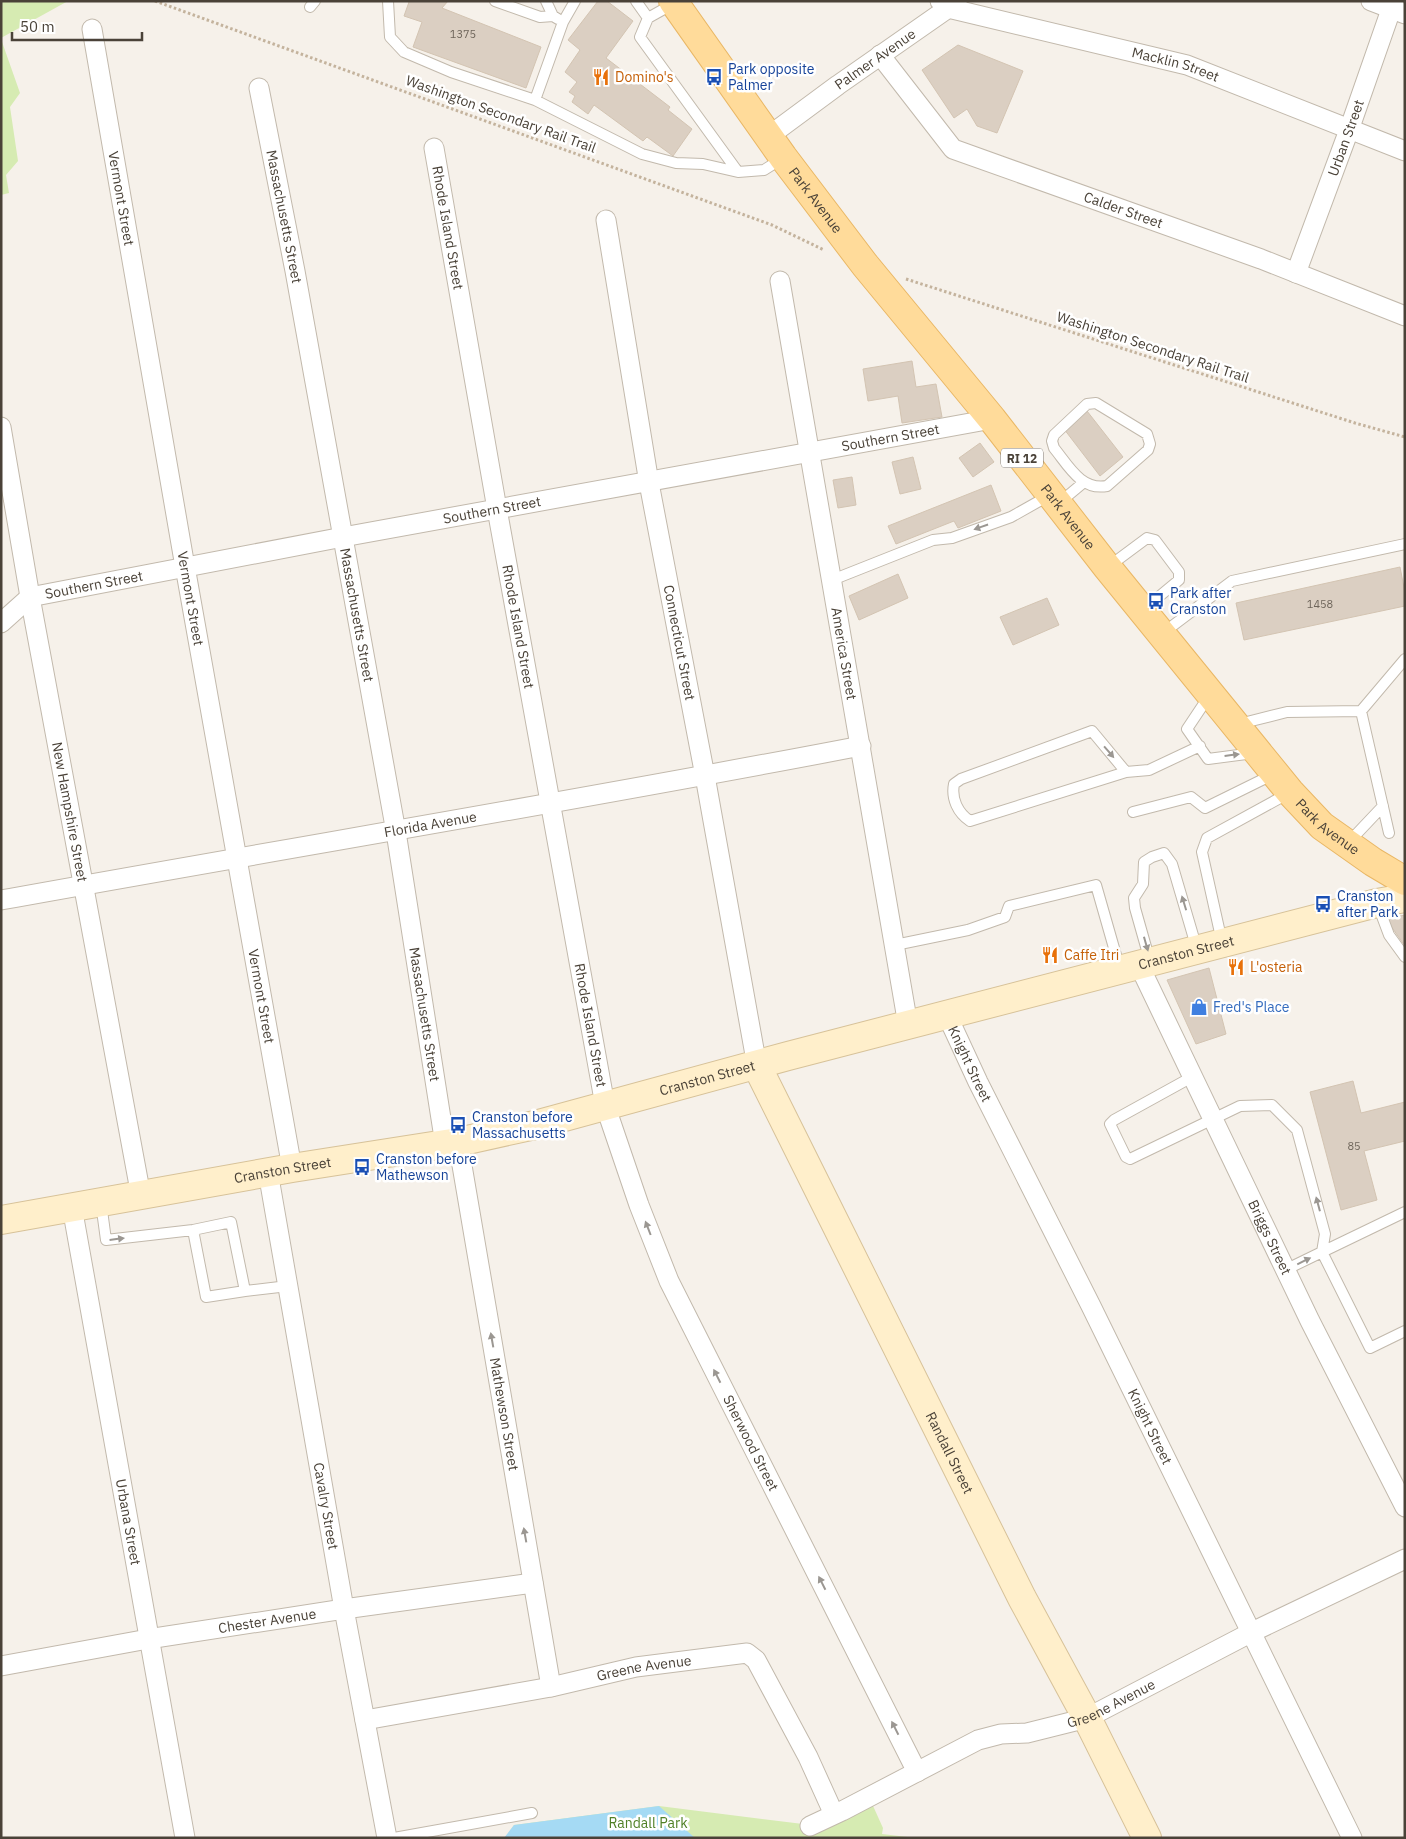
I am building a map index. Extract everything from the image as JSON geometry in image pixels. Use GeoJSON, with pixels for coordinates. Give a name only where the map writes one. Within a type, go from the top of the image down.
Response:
{"type":"FeatureCollection","features":[{"type":"Feature","properties":{"kind":"main road","name":"Park Avenue"},"geometry":{"type":"LineString","coordinates":[[673,2],[776,147],[866,265],[992,419],[1107,567],[1143,609],[1257,752],[1322,826],[1405,881]]}},
{"type":"Feature","properties":{"kind":"main road","name":"Cranston Street"},"geometry":{"type":"LineString","coordinates":[[1,1220],[280,1170],[452,1143],[535,1124],[1377,903],[1405,898]]}},
{"type":"Feature","properties":{"kind":"main road","name":"Randall Street"},"geometry":{"type":"LineString","coordinates":[[757,1066],[1022,1598],[1087,1718],[1148,1838]]}},
{"type":"Feature","properties":{"kind":"street"},"geometry":{"type":"LineString","coordinates":[[1371,1],[1397,8]]}},
{"type":"Feature","properties":{"kind":"street","name":"Palmer Avenue"},"geometry":{"type":"LineString","coordinates":[[776,147],[880,55],[949,3]]}},
{"type":"Feature","properties":{"kind":"street","name":"Macklin Street"},"geometry":{"type":"LineString","coordinates":[[949,3],[1187,65],[1405,151]]}},
{"type":"Feature","properties":{"kind":"street","name":"Urban Street"},"geometry":{"type":"LineString","coordinates":[[1296,273],[1397,8]]}},
{"type":"Feature","properties":{"kind":"street","name":"Vermont Street"},"geometry":{"type":"LineString","coordinates":[[92,29],[236,858],[280,1170]]}},
{"type":"Feature","properties":{"kind":"street","name":"Calder Street"},"geometry":{"type":"LineString","coordinates":[[880,55],[953,150],[1261,259],[1405,316]]}},
{"type":"Feature","properties":{"kind":"street","name":"Massachusetts Street"},"geometry":{"type":"LineString","coordinates":[[259,88],[295,271],[452,1143]]}},
{"type":"Feature","properties":{"kind":"street","name":"Rhode Island Street"},"geometry":{"type":"LineString","coordinates":[[434,148],[605,1105]]}},
{"type":"Feature","properties":{"kind":"street","name":"Connecticut Street"},"geometry":{"type":"LineString","coordinates":[[606,220],[649,483],[705,776],[757,1066]]}},
{"type":"Feature","properties":{"kind":"street","name":"America Street"},"geometry":{"type":"LineString","coordinates":[[780,281],[908,1025]]}},
{"type":"Feature","properties":{"kind":"street","name":"Southern Street"},"geometry":{"type":"LineString","coordinates":[[1,622],[30,597],[343,537],[810,454],[992,419]]}},
{"type":"Feature","properties":{"kind":"street","name":"New Hampshire Street"},"geometry":{"type":"LineString","coordinates":[[1,427],[30,597],[141,1196]]}},
{"type":"Feature","properties":{"kind":"street","name":"Florida Avenue"},"geometry":{"type":"LineString","coordinates":[[1,900],[236,858],[396,832],[861,746]]}},
{"type":"Feature","properties":{"kind":"street","name":"Briggs Street"},"geometry":{"type":"LineString","coordinates":[[1136,966],[1213,1118],[1285,1270],[1405,1507]]}},
{"type":"Feature","properties":{"kind":"street","name":"Knight Street"},"geometry":{"type":"LineString","coordinates":[[947,1015],[978,1082],[1091,1306],[1352,1838]]}},
{"type":"Feature","properties":{"kind":"street","name":"Sherwood Street"},"geometry":{"type":"LineString","coordinates":[[605,1105],[639,1206],[669,1281],[917,1772]]}},
{"type":"Feature","properties":{"kind":"street","name":"Mathewson Street"},"geometry":{"type":"LineString","coordinates":[[452,1143],[533,1583],[550,1687]]}},
{"type":"Feature","properties":{"kind":"street","name":"Cavalry Street"},"geometry":{"type":"LineString","coordinates":[[280,1170],[288,1286],[386,1838]]}},
{"type":"Feature","properties":{"kind":"street","name":"Urbana Street"},"geometry":{"type":"LineString","coordinates":[[72,1207],[185,1838]]}},
{"type":"Feature","properties":{"kind":"street","name":"Greene Avenue"},"geometry":{"type":"LineString","coordinates":[[810,1826],[842,1812],[978,1740],[1001,1734],[1027,1732],[1087,1718],[1250,1633],[1405,1559]]}},
{"type":"Feature","properties":{"kind":"street","name":"Chester Avenue"},"geometry":{"type":"LineString","coordinates":[[1,1666],[148,1639],[533,1583]]}},
{"type":"Feature","properties":{"kind":"street","name":"Greene Avenue"},"geometry":{"type":"LineString","coordinates":[[365,1720],[550,1687],[636,1667],[747,1653],[756,1660],[808,1757],[832,1810]]}},
{"type":"Feature","properties":{"kind":"lane"},"geometry":{"type":"LineString","coordinates":[[388,1],[390,36],[404,52],[451,72],[535,100],[642,154],[676,163],[703,164],[738,172],[764,170],[776,147]]}},
{"type":"Feature","properties":{"kind":"lane"},"geometry":{"type":"LineString","coordinates":[[495,1],[540,17],[553,16]]}},
{"type":"Feature","properties":{"kind":"lane"},"geometry":{"type":"LineString","coordinates":[[546,1],[553,16],[563,22]]}},
{"type":"Feature","properties":{"kind":"lane"},"geometry":{"type":"LineString","coordinates":[[535,100],[563,22],[575,1]]}},
{"type":"Feature","properties":{"kind":"lane"},"geometry":{"type":"LineString","coordinates":[[636,1],[648,18]]}},
{"type":"Feature","properties":{"kind":"lane"},"geometry":{"type":"LineString","coordinates":[[673,2],[648,18],[640,37],[738,172]]}},
{"type":"Feature","properties":{"kind":"lane"},"geometry":{"type":"LineString","coordinates":[[832,580],[934,540],[952,538],[1011,517],[1054,499],[1083,483],[1091,486],[1106,486],[1148,450],[1150,444],[1146,434],[1096,402],[1087,404],[1054,435],[1052,441],[1054,448],[1083,483]]}},
{"type":"Feature","properties":{"kind":"lane"},"geometry":{"type":"LineString","coordinates":[[1107,567],[1147,538],[1155,540],[1179,572],[1179,580],[1143,609]]}},
{"type":"Feature","properties":{"kind":"lane"},"geometry":{"type":"LineString","coordinates":[[1162,634],[1232,581],[1405,544]]}},
{"type":"Feature","properties":{"kind":"lane"},"geometry":{"type":"LineString","coordinates":[[1237,725],[1287,712],[1361,711],[1405,659]]}},
{"type":"Feature","properties":{"kind":"lane"},"geometry":{"type":"LineString","coordinates":[[1211,693],[1187,729],[1208,758],[1257,752]]}},
{"type":"Feature","properties":{"kind":"lane"},"geometry":{"type":"LineString","coordinates":[[1361,711],[1389,833]]}},
{"type":"Feature","properties":{"kind":"lane"},"geometry":{"type":"LineString","coordinates":[[1126,772],[1092,731],[961,779],[954,784],[952,793],[963,816],[970,821],[1126,772],[1149,770],[1200,746]]}},
{"type":"Feature","properties":{"kind":"lane"},"geometry":{"type":"LineString","coordinates":[[1133,812],[1192,797],[1205,808],[1283,783]]}},
{"type":"Feature","properties":{"kind":"lane"},"geometry":{"type":"LineString","coordinates":[[1210,947],[1202,852],[1207,838],[1283,783]]}},
{"type":"Feature","properties":{"kind":"lane"},"geometry":{"type":"LineString","coordinates":[[1348,844],[1383,806]]}},
{"type":"Feature","properties":{"kind":"lane"},"geometry":{"type":"LineString","coordinates":[[1136,966],[1134,898],[1143,884],[1144,862],[1164,853],[1172,864],[1210,947]]}},
{"type":"Feature","properties":{"kind":"lane"},"geometry":{"type":"LineString","coordinates":[[895,945],[968,930],[1005,917],[1009,906],[1096,885],[1136,966]]}},
{"type":"Feature","properties":{"kind":"lane"},"geometry":{"type":"LineString","coordinates":[[1377,903],[1388,935],[1405,957]]}},
{"type":"Feature","properties":{"kind":"lane"},"geometry":{"type":"LineString","coordinates":[[1192,1077],[1148,1100],[1110,1124],[1126,1157],[1130,1158],[1240,1106],[1272,1105],[1297,1130],[1325,1234],[1322,1252],[1370,1348],[1405,1331]]}},
{"type":"Feature","properties":{"kind":"lane"},"geometry":{"type":"LineString","coordinates":[[101,1202],[106,1240],[193,1230],[231,1222],[245,1292]]}},
{"type":"Feature","properties":{"kind":"lane"},"geometry":{"type":"LineString","coordinates":[[1285,1270],[1405,1212]]}},
{"type":"Feature","properties":{"kind":"lane"},"geometry":{"type":"LineString","coordinates":[[193,1230],[206,1297],[288,1286]]}},
{"type":"Feature","properties":{"kind":"lane"},"geometry":{"type":"LineString","coordinates":[[394,1838],[532,1813]]}},
{"type":"Feature","properties":{"kind":"path","name":"Washington Secondary Rail Trail"},"geometry":{"type":"LineString","coordinates":[[155,1],[772,225],[828,251]]}},
{"type":"Feature","properties":{"kind":"path","name":"Washington Secondary Rail Trail"},"geometry":{"type":"LineString","coordinates":[[902,278],[1405,438]]}},
{"type":"Feature","properties":{"kind":"green space"},"geometry":{"type":"Polygon","coordinates":[[[1,1],[68,1],[1,38],[1,1]]]}},
{"type":"Feature","properties":{"kind":"green space"},"geometry":{"type":"Polygon","coordinates":[[[1,39],[20,93],[10,107],[18,161],[6,175],[9,193],[1,195],[1,39]]]}},
{"type":"Feature","properties":{"kind":"green space","name":"Randall Park"},"geometry":{"type":"Polygon","coordinates":[[[869,1797],[883,1828],[882,1834],[916,1838],[505,1838],[514,1825],[659,1806],[803,1824],[869,1797]]]}},
{"type":"Feature","properties":{"kind":"water"},"geometry":{"type":"Polygon","coordinates":[[[659,1806],[695,1838],[504,1838],[514,1825],[659,1806]]]}},
{"type":"Feature","properties":{"kind":"building"},"geometry":{"type":"Polygon","coordinates":[[[407,1],[448,1],[442,8],[541,47],[526,88],[413,47],[422,22],[404,16],[409,2],[407,1]]]}},
{"type":"Feature","properties":{"kind":"building","name":"Domino's"},"geometry":{"type":"Polygon","coordinates":[[[598,1],[607,1],[633,21],[606,58],[670,107],[668,110],[692,129],[673,156],[647,137],[643,141],[594,105],[588,114],[572,102],[575,96],[569,92],[577,82],[565,72],[580,50],[568,40],[598,1]]]}},
{"type":"Feature","properties":{"kind":"building"},"geometry":{"type":"Polygon","coordinates":[[[958,45],[1023,71],[997,133],[977,126],[967,109],[954,118],[922,70],[958,45]]]}},
{"type":"Feature","properties":{"kind":"building"},"geometry":{"type":"Polygon","coordinates":[[[912,361],[916,387],[936,384],[942,417],[902,423],[898,396],[868,401],[863,369],[912,361]]]}},
{"type":"Feature","properties":{"kind":"building"},"geometry":{"type":"Polygon","coordinates":[[[1087,411],[1123,457],[1100,476],[1064,429],[1087,411]]]}},
{"type":"Feature","properties":{"kind":"building"},"geometry":{"type":"Polygon","coordinates":[[[980,443],[994,462],[973,477],[959,458],[980,443]]]}},
{"type":"Feature","properties":{"kind":"building"},"geometry":{"type":"Polygon","coordinates":[[[913,457],[921,489],[900,494],[892,462],[913,457]]]}},
{"type":"Feature","properties":{"kind":"building"},"geometry":{"type":"Polygon","coordinates":[[[852,477],[856,505],[838,508],[833,480],[852,477]]]}},
{"type":"Feature","properties":{"kind":"building"},"geometry":{"type":"Polygon","coordinates":[[[991,485],[1001,511],[958,528],[954,521],[896,544],[888,526],[991,485]]]}},
{"type":"Feature","properties":{"kind":"building"},"geometry":{"type":"Polygon","coordinates":[[[1400,567],[1405,593],[1405,606],[1244,640],[1236,603],[1400,567]]]}},
{"type":"Feature","properties":{"kind":"building"},"geometry":{"type":"Polygon","coordinates":[[[898,574],[908,598],[859,620],[849,596],[898,574]]]}},
{"type":"Feature","properties":{"kind":"building"},"geometry":{"type":"Polygon","coordinates":[[[1047,598],[1059,625],[1013,645],[1000,617],[1047,598]]]}},
{"type":"Feature","properties":{"kind":"building"},"geometry":{"type":"Polygon","coordinates":[[[1405,915],[1405,946],[1386,919],[1405,915]]]}},
{"type":"Feature","properties":{"kind":"building","name":"Fred's Place"},"geometry":{"type":"Polygon","coordinates":[[[1209,968],[1226,1034],[1196,1044],[1167,980],[1209,968]]]}},
{"type":"Feature","properties":{"kind":"building"},"geometry":{"type":"Polygon","coordinates":[[[1353,1081],[1361,1113],[1405,1102],[1405,1141],[1364,1151],[1377,1200],[1341,1210],[1310,1092],[1353,1081]]]}},
{"type":"Feature","properties":{"kind":"place","name":"Domino's"},"geometry":{"type":"Point","coordinates":[601,77]}},
{"type":"Feature","properties":{"kind":"place","name":"Park opposite Palmer"},"geometry":{"type":"Point","coordinates":[714,77]}},
{"type":"Feature","properties":{"kind":"place","name":"Park after Cranston"},"geometry":{"type":"Point","coordinates":[1156,601]}},
{"type":"Feature","properties":{"kind":"place","name":"Cranston after Park"},"geometry":{"type":"Point","coordinates":[1323,904]}},
{"type":"Feature","properties":{"kind":"place","name":"Caffe Itri"},"geometry":{"type":"Point","coordinates":[1050,955]}},
{"type":"Feature","properties":{"kind":"place","name":"L'osteria"},"geometry":{"type":"Point","coordinates":[1236,967]}},
{"type":"Feature","properties":{"kind":"place","name":"Fred's Place"},"geometry":{"type":"Point","coordinates":[1199,1007]}},
{"type":"Feature","properties":{"kind":"place","name":"Cranston before Massachusetts"},"geometry":{"type":"Point","coordinates":[458,1125]}},
{"type":"Feature","properties":{"kind":"place","name":"Cranston before Mathewson"},"geometry":{"type":"Point","coordinates":[362,1167]}}]}
